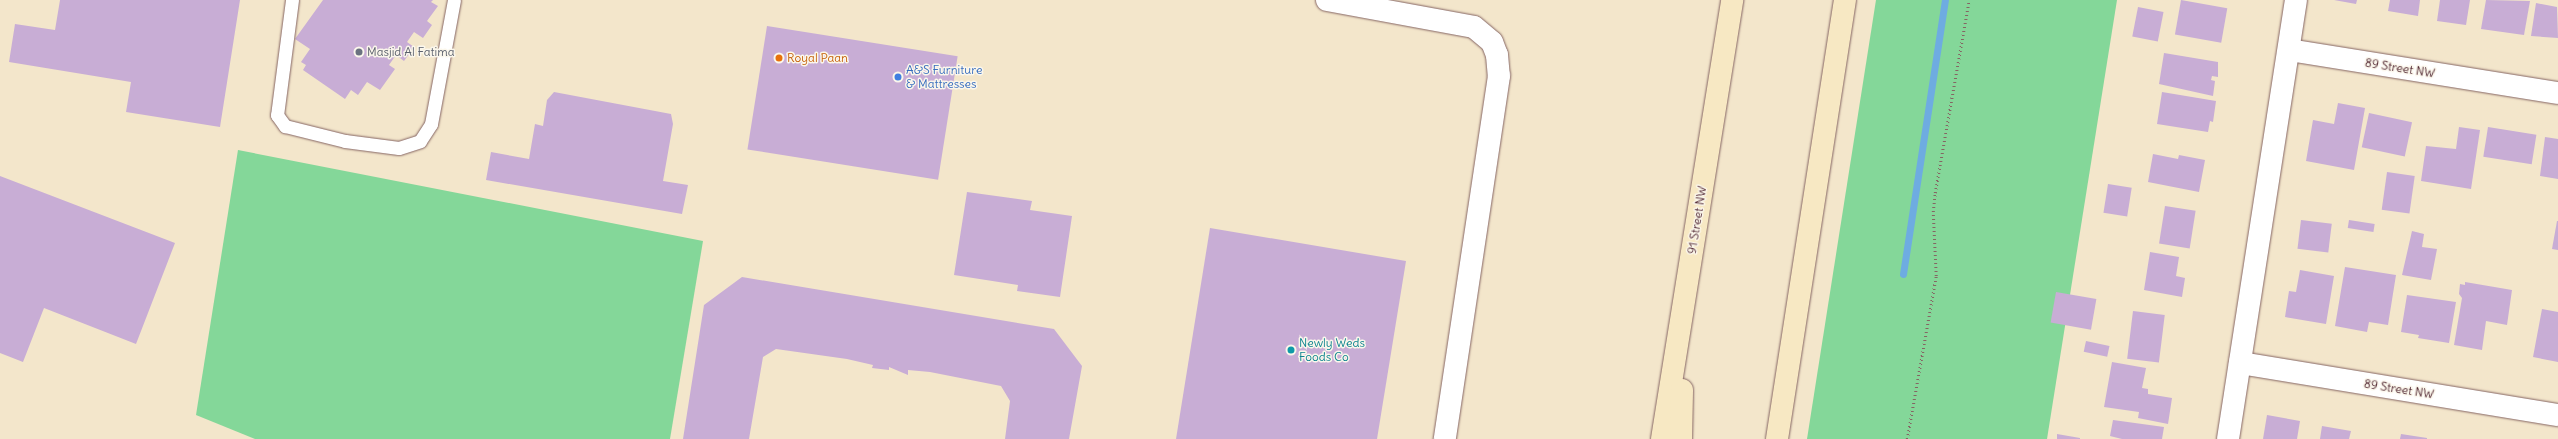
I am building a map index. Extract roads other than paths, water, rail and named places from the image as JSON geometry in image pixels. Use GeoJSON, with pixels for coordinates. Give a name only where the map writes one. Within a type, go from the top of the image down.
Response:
{"type":"FeatureCollection","features":[{"type":"Feature","properties":{"kind":"main road","name":"91 Street NW"},"geometry":{"type":"LineString","coordinates":[[1662,439],[1732,0]]}},
{"type":"Feature","properties":{"kind":"main road"},"geometry":{"type":"LineString","coordinates":[[1777,439],[1845,0]]}},
{"type":"Feature","properties":{"kind":"main road"},"geometry":{"type":"LineString","coordinates":[[1681,439],[1683,311]]}},
{"type":"Feature","properties":{"kind":"street"},"geometry":{"type":"LineString","coordinates":[[1327,0],[1462,24],[1483,33],[1492,42],[1497,55],[1499,76],[1445,439]]}},
{"type":"Feature","properties":{"kind":"street"},"geometry":{"type":"LineString","coordinates":[[2228,439],[2296,0]]}},
{"type":"Feature","properties":{"kind":"street","name":"89 Street NW"},"geometry":{"type":"LineString","coordinates":[[2288,50],[2558,93]]}},
{"type":"Feature","properties":{"kind":"street","name":"89 Street NW"},"geometry":{"type":"LineString","coordinates":[[2240,363],[2558,415]]}},
{"type":"Feature","properties":{"kind":"lane"},"geometry":{"type":"LineString","coordinates":[[292,0],[277,115],[285,126],[345,141],[399,148],[420,141],[431,124],[454,0]]}},
{"type":"Feature","properties":{"kind":"waterway"},"geometry":{"type":"LineString","coordinates":[[1903,274],[1945,0]]}},
{"type":"Feature","properties":{"kind":"place","name":"Masjid Al Fatima"},"geometry":{"type":"Point","coordinates":[359,52]}},
{"type":"Feature","properties":{"kind":"place","name":"Royal Paan"},"geometry":{"type":"Point","coordinates":[779,58]}},
{"type":"Feature","properties":{"kind":"place","name":"A&S Furniture & Mattresses"},"geometry":{"type":"Point","coordinates":[898,77]}},
{"type":"Feature","properties":{"kind":"place","name":"Newly Weds Foods Co"},"geometry":{"type":"Point","coordinates":[1291,350]}}]}
